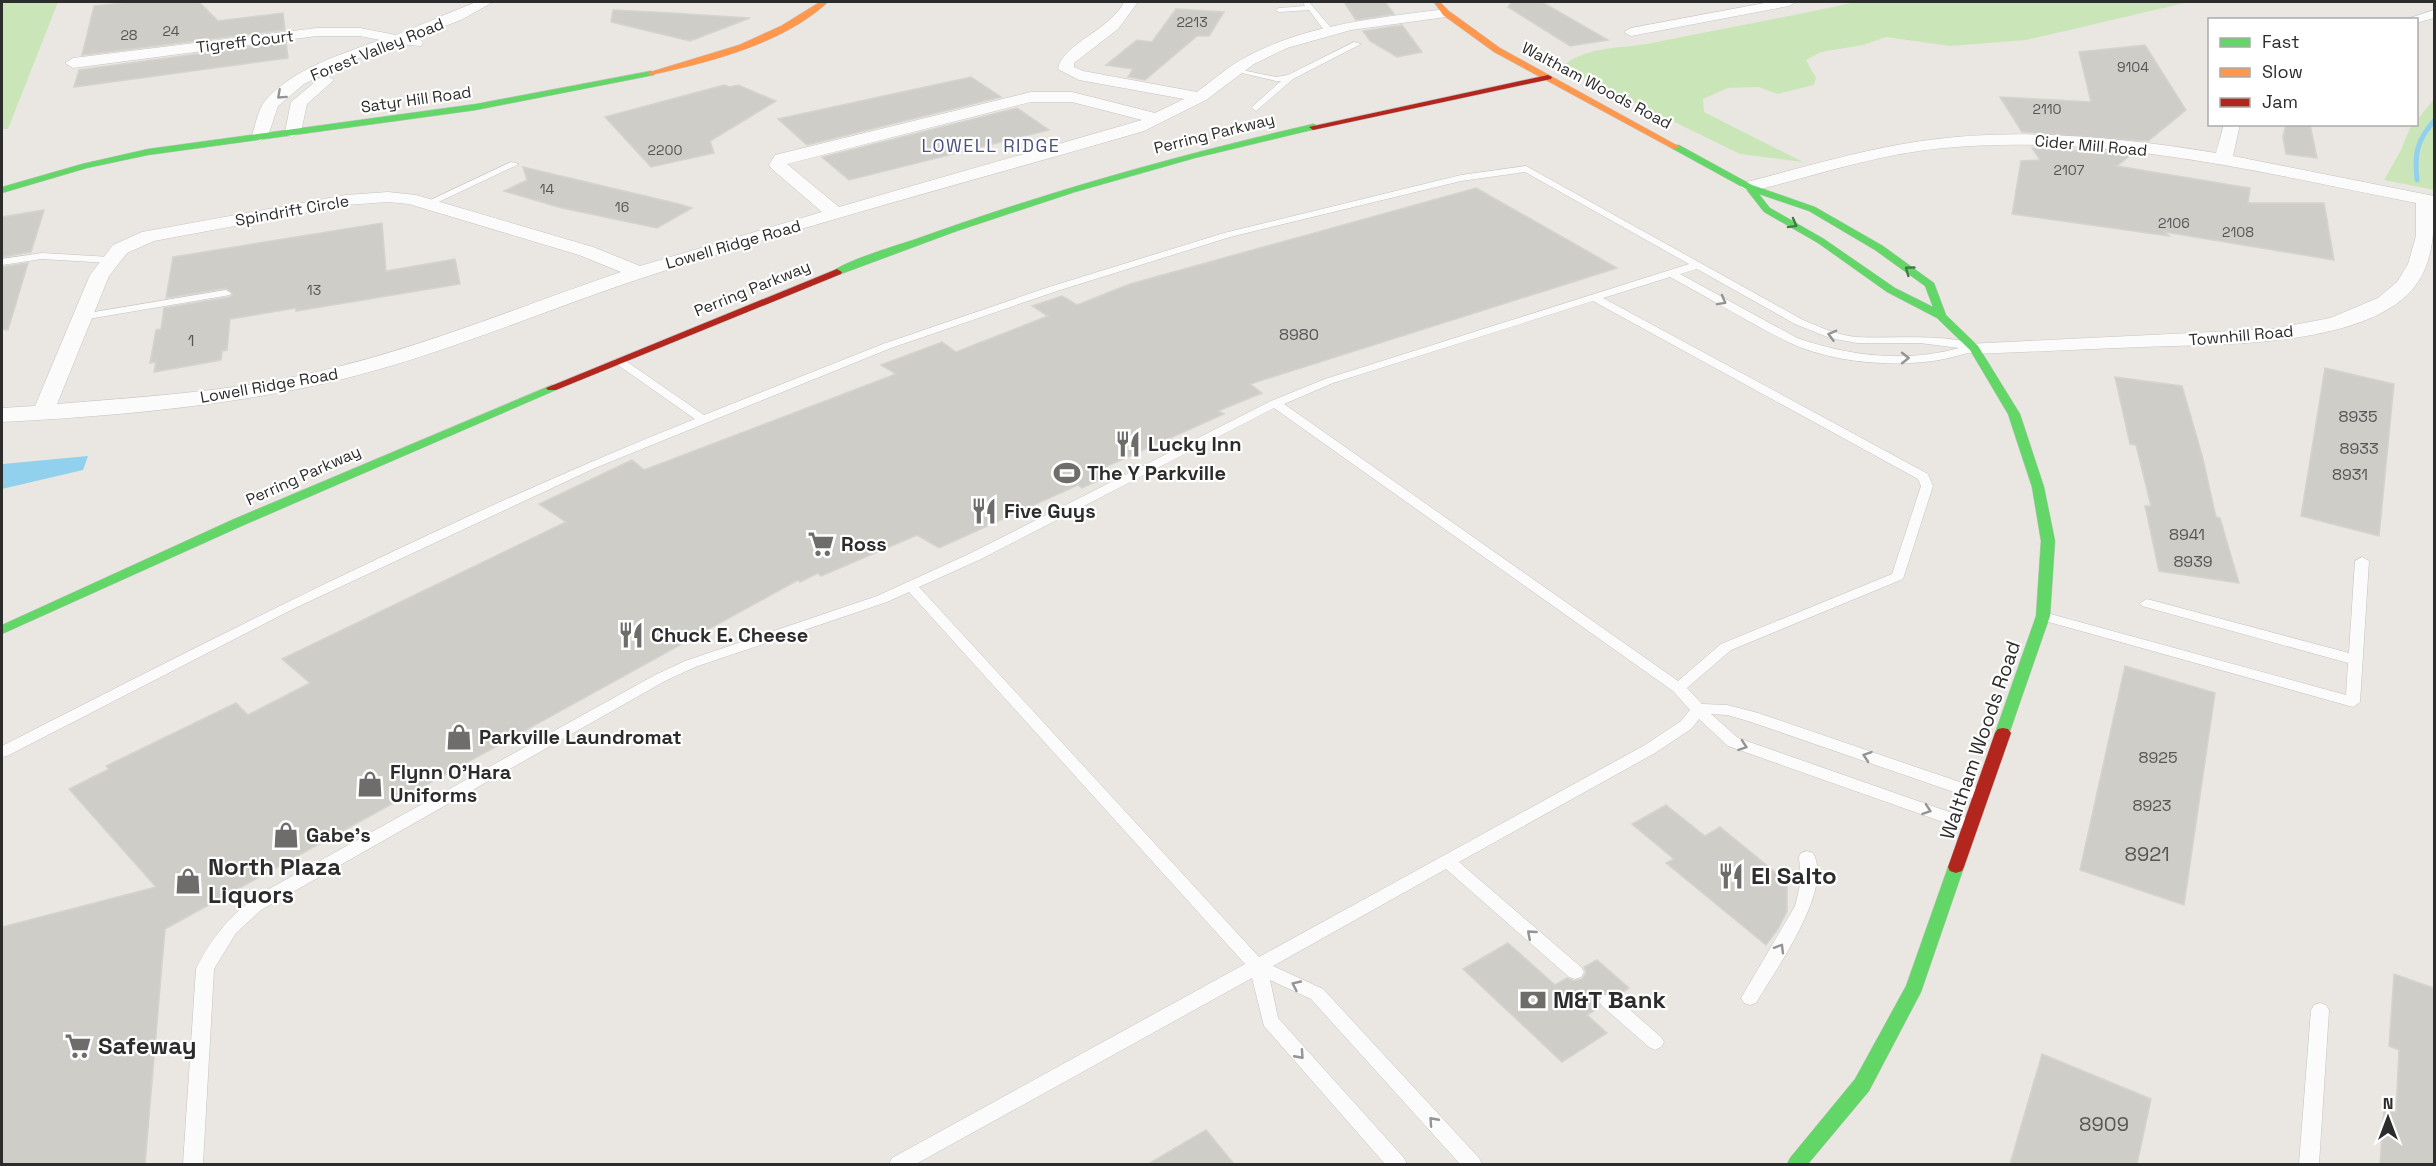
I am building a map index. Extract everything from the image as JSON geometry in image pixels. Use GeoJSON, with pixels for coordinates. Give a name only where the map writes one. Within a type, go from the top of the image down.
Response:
{"type":"FeatureCollection","features":[{"type":"Feature","properties":{"kind":"street","name":"Forest Valley Road"},"geometry":{"type":"LineString","coordinates":[[260,136],[271,104],[299,81],[341,60],[456,17],[486,2]]}},
{"type":"Feature","properties":{"kind":"street","name":"Satyr Hill Road"},"geometry":{"type":"LineString","coordinates":[[2,190],[133,155],[468,108],[615,81],[693,61],[759,39],[795,22],[824,2]]}},
{"type":"Feature","properties":{"kind":"street"},"geometry":{"type":"LineString","coordinates":[[1131,2],[1130,7],[1113,26],[1067,61],[1066,69],[1079,75],[1200,97]]}},
{"type":"Feature","properties":{"kind":"street"},"geometry":{"type":"LineString","coordinates":[[1631,32],[1753,4],[1789,2]]}},
{"type":"Feature","properties":{"kind":"street","name":"Forest Valley Road"},"geometry":{"type":"LineString","coordinates":[[293,132],[299,102],[316,86],[357,64],[462,26],[504,4]]}},
{"type":"Feature","properties":{"kind":"street","name":"Lowell Ridge Road"},"geometry":{"type":"LineString","coordinates":[[2,415],[237,394],[340,373],[407,353],[639,272],[928,186],[1084,145],[1158,119],[1200,97],[1260,55],[1282,45],[1329,31],[1441,7]]}},
{"type":"Feature","properties":{"kind":"street","name":"Waltham Woods Road"},"geometry":{"type":"LineString","coordinates":[[1441,7],[1497,50],[1749,187],[1812,209],[1879,248],[1930,285],[1941,316]]}},
{"type":"Feature","properties":{"kind":"street"},"geometry":{"type":"LineString","coordinates":[[2418,18],[2434,14]]}},
{"type":"Feature","properties":{"kind":"street","name":"Tigreff Court"},"geometry":{"type":"LineString","coordinates":[[73,63],[318,32],[360,32],[416,43]]}},
{"type":"Feature","properties":{"kind":"street"},"geometry":{"type":"LineString","coordinates":[[1428,102],[1490,83],[1503,70],[1497,50]]}},
{"type":"Feature","properties":{"kind":"street","name":"Perring Parkway"},"geometry":{"type":"LineString","coordinates":[[2,630],[330,481],[926,236],[1060,192],[1227,146],[1548,77]]}},
{"type":"Feature","properties":{"kind":"street"},"geometry":{"type":"LineString","coordinates":[[836,214],[781,168],[778,165],[781,159],[1031,97],[1072,97],[1158,119]]}},
{"type":"Feature","properties":{"kind":"street"},"geometry":{"type":"LineString","coordinates":[[1428,102],[1517,98]]}},
{"type":"Feature","properties":{"kind":"street"},"geometry":{"type":"LineString","coordinates":[[1569,104],[1615,114]]}},
{"type":"Feature","properties":{"kind":"street"},"geometry":{"type":"LineString","coordinates":[[2223,161],[2232,126]]}},
{"type":"Feature","properties":{"kind":"street","name":"Cider Mill Road"},"geometry":{"type":"LineString","coordinates":[[1749,187],[1910,148],[1990,140],[2091,142],[2223,161],[2430,200]]}},
{"type":"Feature","properties":{"kind":"street","name":"Waltham Woods Road"},"geometry":{"type":"LineString","coordinates":[[1749,187],[1767,210],[1821,241],[1891,290],[1941,316],[1974,348],[2014,414],[2038,487],[2048,542],[2043,616],[1934,938],[1915,987],[1862,1085],[1797,1164]]}},
{"type":"Feature","properties":{"kind":"street","name":"Spindrift Circle"},"geometry":{"type":"LineString","coordinates":[[43,412],[79,332],[82,317],[100,275],[120,249],[148,236],[346,200],[388,197],[427,204],[586,251],[639,272]]}},
{"type":"Feature","properties":{"kind":"street","name":"Townhill Road"},"geometry":{"type":"LineString","coordinates":[[1974,348],[2263,335],[2318,327],[2365,314],[2405,288],[2416,273],[2427,238],[2430,200]]}},
{"type":"Feature","properties":{"kind":"lane"},"geometry":{"type":"LineString","coordinates":[[1279,10],[1308,5],[1329,31]]}},
{"type":"Feature","properties":{"kind":"lane"},"geometry":{"type":"LineString","coordinates":[[1256,108],[1290,77],[1357,44]]}},
{"type":"Feature","properties":{"kind":"lane"},"geometry":{"type":"LineString","coordinates":[[1237,71],[1276,79],[1290,77]]}},
{"type":"Feature","properties":{"kind":"lane"},"geometry":{"type":"LineString","coordinates":[[427,204],[514,164]]}},
{"type":"Feature","properties":{"kind":"lane"},"geometry":{"type":"LineString","coordinates":[[2,752],[290,605],[427,539],[591,465],[887,346],[1159,255],[1302,216],[1489,173],[1526,169],[1799,322],[1834,336],[1857,340],[1920,340],[1974,348]]}},
{"type":"Feature","properties":{"kind":"lane"},"geometry":{"type":"LineString","coordinates":[[2,262],[42,256],[110,260]]}},
{"type":"Feature","properties":{"kind":"lane"},"geometry":{"type":"LineString","coordinates":[[193,1164],[205,969],[217,944],[237,918],[266,898],[660,678],[723,651],[847,612],[911,586],[974,557],[1275,403],[1329,381],[1698,265]]}},
{"type":"Feature","properties":{"kind":"lane"},"geometry":{"type":"LineString","coordinates":[[1671,273],[1793,340],[1813,348],[1842,355],[1934,358],[1974,348]]}},
{"type":"Feature","properties":{"kind":"lane"},"geometry":{"type":"LineString","coordinates":[[82,317],[226,293]]}},
{"type":"Feature","properties":{"kind":"lane"},"geometry":{"type":"LineString","coordinates":[[1594,297],[1915,470],[1924,477],[1927,486],[1898,576],[1726,648],[1678,688]]}},
{"type":"Feature","properties":{"kind":"lane"},"geometry":{"type":"LineString","coordinates":[[619,361],[702,419]]}},
{"type":"Feature","properties":{"kind":"lane"},"geometry":{"type":"LineString","coordinates":[[1275,403],[1678,688],[1700,709],[1713,728],[1732,742],[1971,825]]}},
{"type":"Feature","properties":{"kind":"lane"},"geometry":{"type":"LineString","coordinates":[[2043,616],[2353,702],[2362,561]]}},
{"type":"Feature","properties":{"kind":"lane"},"geometry":{"type":"LineString","coordinates":[[911,586],[1258,967],[1317,994],[1473,1164]]}},
{"type":"Feature","properties":{"kind":"lane"},"geometry":{"type":"LineString","coordinates":[[2147,603],[2356,660]]}},
{"type":"Feature","properties":{"kind":"lane"},"geometry":{"type":"LineString","coordinates":[[1700,709],[1727,710],[1753,717],[1982,796]]}},
{"type":"Feature","properties":{"kind":"lane"},"geometry":{"type":"LineString","coordinates":[[899,1164],[1669,738],[1686,725],[1700,709]]}},
{"type":"Feature","properties":{"kind":"lane"},"geometry":{"type":"LineString","coordinates":[[1750,999],[1803,907],[1809,881],[1807,857]]}},
{"type":"Feature","properties":{"kind":"lane"},"geometry":{"type":"LineString","coordinates":[[1448,861],[1575,972]]}},
{"type":"Feature","properties":{"kind":"lane"},"geometry":{"type":"LineString","coordinates":[[1258,967],[1270,1021],[1397,1164]]}},
{"type":"Feature","properties":{"kind":"lane"},"geometry":{"type":"LineString","coordinates":[[1608,1001],[1655,1042]]}},
{"type":"Feature","properties":{"kind":"lane"},"geometry":{"type":"LineString","coordinates":[[2309,1164],[2320,1010]]}},
{"type":"Feature","properties":{"kind":"green space"},"geometry":{"type":"Polygon","coordinates":[[[2,2],[58,2],[8,129],[2,129],[2,2]]]}},
{"type":"Feature","properties":{"kind":"green space"},"geometry":{"type":"Polygon","coordinates":[[[1856,2],[2189,2],[2027,40],[1950,46],[1886,37],[1863,45],[1821,52],[1806,60],[1816,78],[1814,85],[1777,94],[1759,87],[1728,88],[1703,99],[1704,112],[1803,162],[1740,154],[1568,70],[1564,65],[1595,51],[1652,43],[1856,2]]]}},
{"type":"Feature","properties":{"kind":"green space"},"geometry":{"type":"Polygon","coordinates":[[[2434,99],[2434,190],[2384,180],[2410,128],[2418,126],[2418,119],[2434,99]]]}},
{"type":"Feature","properties":{"kind":"water"},"geometry":{"type":"Polygon","coordinates":[[[88,456],[83,470],[2,489],[3,464],[88,456]]]}},
{"type":"Feature","properties":{"kind":"building"},"geometry":{"type":"Polygon","coordinates":[[[132,2],[199,2],[218,21],[283,13],[285,30],[82,55],[94,6],[132,2]]]}},
{"type":"Feature","properties":{"kind":"building"},"geometry":{"type":"Polygon","coordinates":[[[1344,2],[1385,2],[1394,14],[1356,20],[1344,2]]]}},
{"type":"Feature","properties":{"kind":"building"},"geometry":{"type":"Polygon","coordinates":[[[1512,2],[1542,2],[1608,40],[1570,46],[1508,7],[1512,2]]]}},
{"type":"Feature","properties":{"kind":"building"},"geometry":{"type":"Polygon","coordinates":[[[1176,9],[1224,12],[1209,36],[1197,36],[1145,80],[1128,77],[1133,69],[1106,65],[1137,40],[1152,42],[1176,9]]]}},
{"type":"Feature","properties":{"kind":"building"},"geometry":{"type":"Polygon","coordinates":[[[613,10],[750,18],[690,41],[611,22],[613,10]]]}},
{"type":"Feature","properties":{"kind":"building"},"geometry":{"type":"Polygon","coordinates":[[[1402,25],[1422,52],[1397,57],[1370,41],[1363,31],[1402,25]]]}},
{"type":"Feature","properties":{"kind":"building"},"geometry":{"type":"Polygon","coordinates":[[[286,42],[288,58],[74,87],[79,70],[286,42]]]}},
{"type":"Feature","properties":{"kind":"building"},"geometry":{"type":"Polygon","coordinates":[[[2145,45],[2186,110],[2148,141],[2022,132],[2000,97],[2091,102],[2079,52],[2145,45]]]}},
{"type":"Feature","properties":{"kind":"building"},"geometry":{"type":"Polygon","coordinates":[[[971,77],[1001,97],[807,145],[778,119],[971,77]]]}},
{"type":"Feature","properties":{"kind":"building"},"geometry":{"type":"Polygon","coordinates":[[[724,85],[730,87],[738,85],[776,101],[710,141],[714,153],[651,167],[605,117],[724,85]]]}},
{"type":"Feature","properties":{"kind":"building"},"geometry":{"type":"Polygon","coordinates":[[[1017,108],[1049,130],[849,180],[822,157],[1017,108]]]}},
{"type":"Feature","properties":{"kind":"building"},"geometry":{"type":"Polygon","coordinates":[[[2286,126],[2310,126],[2317,158],[2286,154],[2283,137],[2286,126]]]}},
{"type":"Feature","properties":{"kind":"building"},"geometry":{"type":"Polygon","coordinates":[[[2032,148],[2132,154],[2117,166],[2250,188],[2248,203],[2324,203],[2334,260],[2165,232],[2169,236],[2012,214],[2021,161],[2040,160],[2032,148]]]}},
{"type":"Feature","properties":{"kind":"building"},"geometry":{"type":"Polygon","coordinates":[[[523,167],[692,208],[657,228],[562,208],[504,191],[527,180],[523,167]]]}},
{"type":"Feature","properties":{"kind":"building"},"geometry":{"type":"Polygon","coordinates":[[[1476,188],[1617,268],[1250,384],[1262,393],[1218,411],[1224,414],[1105,467],[1113,474],[1082,488],[1078,485],[939,548],[917,535],[821,576],[818,573],[800,582],[798,580],[165,929],[145,1164],[2,1164],[2,927],[156,887],[69,789],[109,769],[106,766],[236,703],[248,715],[310,683],[282,659],[566,522],[539,504],[632,460],[644,470],[896,374],[881,365],[942,342],[956,352],[1048,316],[1032,306],[1062,296],[1077,305],[1130,284],[1476,188]]]}},
{"type":"Feature","properties":{"kind":"building"},"geometry":{"type":"Polygon","coordinates":[[[44,210],[31,252],[2,257],[2,217],[44,210]]]}},
{"type":"Feature","properties":{"kind":"building"},"geometry":{"type":"Polygon","coordinates":[[[382,223],[386,271],[455,259],[460,284],[296,311],[296,308],[230,319],[227,350],[222,351],[221,360],[154,372],[156,362],[150,363],[156,330],[161,329],[164,308],[230,297],[233,294],[226,288],[166,298],[173,257],[382,223]]]}},
{"type":"Feature","properties":{"kind":"building"},"geometry":{"type":"Polygon","coordinates":[[[28,263],[8,330],[2,329],[2,267],[28,263]]]}},
{"type":"Feature","properties":{"kind":"building"},"geometry":{"type":"Polygon","coordinates":[[[2325,368],[2394,384],[2379,536],[2301,516],[2325,368]]]}},
{"type":"Feature","properties":{"kind":"building"},"geometry":{"type":"Polygon","coordinates":[[[2115,377],[2182,386],[2202,455],[2216,517],[2220,518],[2239,583],[2159,571],[2145,506],[2151,506],[2136,445],[2130,444],[2115,377]]]}},
{"type":"Feature","properties":{"kind":"building"},"geometry":{"type":"Polygon","coordinates":[[[2125,666],[2215,693],[2184,905],[2080,870],[2125,666]]]}},
{"type":"Feature","properties":{"kind":"building","name":"El Salto"},"geometry":{"type":"Polygon","coordinates":[[[1666,805],[1705,836],[1720,827],[1787,882],[1787,911],[1778,929],[1766,945],[1666,863],[1674,859],[1632,824],[1666,805]]]}},
{"type":"Feature","properties":{"kind":"building","name":"M&T Bank"},"geometry":{"type":"Polygon","coordinates":[[[1508,943],[1555,985],[1567,978],[1574,981],[1582,979],[1586,973],[1584,967],[1597,960],[1629,988],[1617,996],[1609,992],[1601,994],[1597,1000],[1600,1007],[1587,1015],[1607,1033],[1562,1062],[1463,969],[1508,943]]]}},
{"type":"Feature","properties":{"kind":"building"},"geometry":{"type":"Polygon","coordinates":[[[2394,974],[2434,988],[2434,1164],[2380,1164],[2384,1107],[2396,1112],[2399,1050],[2389,1046],[2394,974]]]}},
{"type":"Feature","properties":{"kind":"building"},"geometry":{"type":"Polygon","coordinates":[[[2042,1054],[2151,1099],[2137,1164],[2010,1164],[2042,1054]]]}},
{"type":"Feature","properties":{"kind":"building"},"geometry":{"type":"Polygon","coordinates":[[[1206,1130],[1234,1164],[1148,1164],[1206,1130]]]}},
{"type":"Feature","properties":{"kind":"waterway"},"geometry":{"type":"LineString","coordinates":[[2417,180],[2416,162],[2420,141],[2434,121]]}},
{"type":"Feature","properties":{"kind":"traffic: fast"},"geometry":{"type":"LineString","coordinates":[[2,190],[85,166],[148,152],[476,107],[651,73]]}},
{"type":"Feature","properties":{"kind":"traffic: fast"},"geometry":{"type":"LineString","coordinates":[[837,272],[954,229],[1072,190],[1192,156],[1313,127]]}},
{"type":"Feature","properties":{"kind":"traffic: fast"},"geometry":{"type":"LineString","coordinates":[[1676,147],[1749,187],[1812,209],[1879,248],[1930,285],[1941,316]]}},
{"type":"Feature","properties":{"kind":"traffic: fast"},"geometry":{"type":"LineString","coordinates":[[1749,187],[1767,210],[1821,241],[1891,290],[1941,316],[1974,348],[2014,414],[2038,487],[2048,541],[2043,616],[2003,733]]}},
{"type":"Feature","properties":{"kind":"traffic: fast"},"geometry":{"type":"LineString","coordinates":[[2,630],[239,522],[552,388]]}},
{"type":"Feature","properties":{"kind":"traffic: fast"},"geometry":{"type":"LineString","coordinates":[[1797,1164],[1862,1085],[1915,987],[1956,867]]}},
{"type":"Feature","properties":{"kind":"traffic: slow"},"geometry":{"type":"LineString","coordinates":[[651,73],[742,47],[784,28],[824,2]]}},
{"type":"Feature","properties":{"kind":"traffic: slow"},"geometry":{"type":"LineString","coordinates":[[1437,2],[1446,13],[1497,50],[1676,147]]}},
{"type":"Feature","properties":{"kind":"traffic: jam"},"geometry":{"type":"LineString","coordinates":[[1313,127],[1548,77]]}},
{"type":"Feature","properties":{"kind":"traffic: jam"},"geometry":{"type":"LineString","coordinates":[[552,388],[837,272]]}},
{"type":"Feature","properties":{"kind":"traffic: jam"},"geometry":{"type":"LineString","coordinates":[[1956,867],[2003,733]]}},
{"type":"Feature","properties":{"kind":"place","name":"Lucky Inn"},"geometry":{"type":"Point","coordinates":[1128,444]}},
{"type":"Feature","properties":{"kind":"place","name":"The Y Parkville"},"geometry":{"type":"Point","coordinates":[1067,473]}},
{"type":"Feature","properties":{"kind":"place","name":"Five Guys"},"geometry":{"type":"Point","coordinates":[984,511]}},
{"type":"Feature","properties":{"kind":"place","name":"Ross"},"geometry":{"type":"Point","coordinates":[821,544]}},
{"type":"Feature","properties":{"kind":"place","name":"Chuck E. Cheese"},"geometry":{"type":"Point","coordinates":[631,635]}},
{"type":"Feature","properties":{"kind":"place","name":"Parkville Laundromat"},"geometry":{"type":"Point","coordinates":[459,737]}},
{"type":"Feature","properties":{"kind":"place","name":"Flynn O’Hara Uniforms"},"geometry":{"type":"Point","coordinates":[370,784]}},
{"type":"Feature","properties":{"kind":"place","name":"Gabe's"},"geometry":{"type":"Point","coordinates":[286,835]}},
{"type":"Feature","properties":{"kind":"place","name":"El Salto"},"geometry":{"type":"Point","coordinates":[1731,876]}},
{"type":"Feature","properties":{"kind":"place","name":"North Plaza Liquors"},"geometry":{"type":"Point","coordinates":[188,881]}},
{"type":"Feature","properties":{"kind":"place","name":"M&T Bank"},"geometry":{"type":"Point","coordinates":[1533,1000]}},
{"type":"Feature","properties":{"kind":"place","name":"Safeway"},"geometry":{"type":"Point","coordinates":[78,1046]}},
{"type":"Feature","properties":{"kind":"district","name":"LOWELL RIDGE"},"geometry":{"type":"Point","coordinates":[991,146]}}]}
